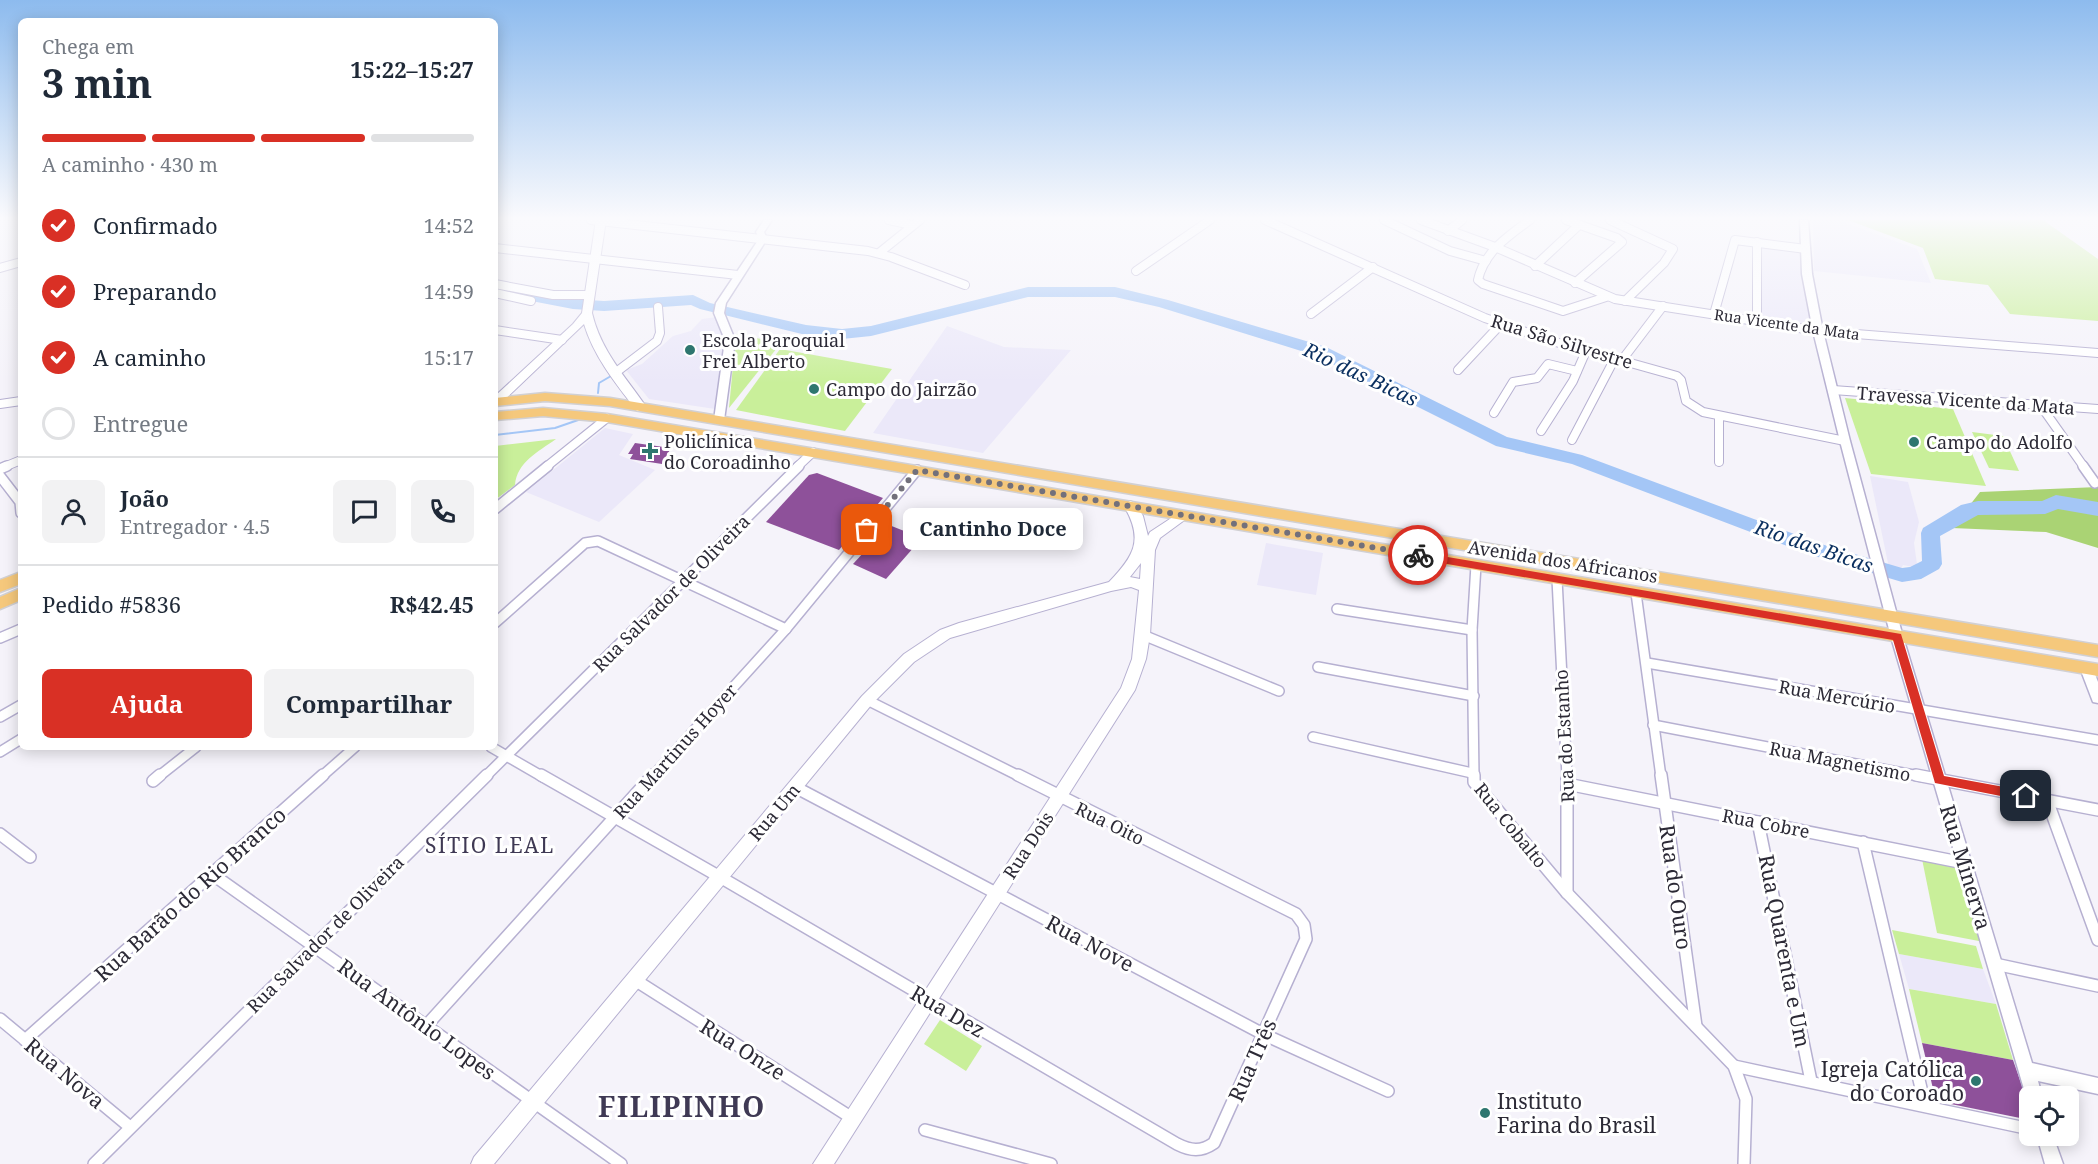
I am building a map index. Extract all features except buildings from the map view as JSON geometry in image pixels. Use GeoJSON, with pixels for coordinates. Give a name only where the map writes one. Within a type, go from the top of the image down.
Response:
{"type":"FeatureCollection","features":[{"type":"Feature","properties":{"kind":"main road"},"geometry":{"type":"LineString","coordinates":[[593,274],[589,308],[605,358],[641,408]]}},
{"type":"Feature","properties":{"kind":"main road"},"geometry":{"type":"LineString","coordinates":[[498,399],[577,326],[589,308]]}},
{"type":"Feature","properties":{"kind":"main road","name":"Avenida dos Africanos"},"geometry":{"type":"LineString","coordinates":[[498,402],[565,398],[719,420],[2098,651]]}},
{"type":"Feature","properties":{"kind":"main road","name":"Avenida dos Africanos"},"geometry":{"type":"LineString","coordinates":[[498,416],[543,412],[606,418],[2092,669]]}},
{"type":"Feature","properties":{"kind":"main road"},"geometry":{"type":"LineString","coordinates":[[637,423],[659,420],[706,428],[715,426],[719,420]]}},
{"type":"Feature","properties":{"kind":"main road"},"geometry":{"type":"LineString","coordinates":[[746,441],[749,435],[756,433],[801,434]]}},
{"type":"Feature","properties":{"kind":"main road"},"geometry":{"type":"LineString","coordinates":[[1050,493],[1056,486],[1077,488],[1095,483]]}},
{"type":"Feature","properties":{"kind":"main road"},"geometry":{"type":"LineString","coordinates":[[1111,586],[1128,571],[1139,550],[1142,528],[1130,506]]}},
{"type":"Feature","properties":{"kind":"main road"},"geometry":{"type":"LineString","coordinates":[[1232,524],[1250,521],[1253,516],[1251,509]]}},
{"type":"Feature","properties":{"kind":"main road","name":"Rua Dois"},"geometry":{"type":"LineString","coordinates":[[823,1164],[1128,690],[1139,659],[1143,635],[1145,563],[1151,542],[1163,528],[1184,516]]}},
{"type":"Feature","properties":{"kind":"main road"},"geometry":{"type":"LineString","coordinates":[[0,586],[18,579]]}},
{"type":"Feature","properties":{"kind":"main road","name":"Rua Um"},"geometry":{"type":"LineString","coordinates":[[481,1164],[867,700],[920,649],[944,633],[1111,586],[1132,582],[1145,587]]}},
{"type":"Feature","properties":{"kind":"main road"},"geometry":{"type":"LineString","coordinates":[[0,603],[18,595]]}},
{"type":"Feature","properties":{"kind":"main road"},"geometry":{"type":"LineString","coordinates":[[1891,616],[1942,645]]}},
{"type":"Feature","properties":{"kind":"street"},"geometry":{"type":"LineString","coordinates":[[719,420],[730,340],[720,308],[738,275],[732,274]]}},
{"type":"Feature","properties":{"kind":"street"},"geometry":{"type":"LineString","coordinates":[[936,274],[965,285]]}},
{"type":"Feature","properties":{"kind":"street"},"geometry":{"type":"LineString","coordinates":[[1311,314],[1363,274]]}},
{"type":"Feature","properties":{"kind":"street","name":"Rua São Silvestre"},"geometry":{"type":"LineString","coordinates":[[1389,274],[1501,324],[1586,351],[1677,376],[1681,380],[1689,405],[1719,416],[1845,441]]}},
{"type":"Feature","properties":{"kind":"street"},"geometry":{"type":"LineString","coordinates":[[1479,274],[1477,278],[1480,282],[1563,311],[1606,297]]}},
{"type":"Feature","properties":{"kind":"street","name":"Rua Vicente da Mata"},"geometry":{"type":"LineString","coordinates":[[1554,274],[1606,297],[1818,331],[2098,353]]}},
{"type":"Feature","properties":{"kind":"street"},"geometry":{"type":"LineString","coordinates":[[1575,283],[1585,274]]}},
{"type":"Feature","properties":{"kind":"street"},"geometry":{"type":"LineString","coordinates":[[1625,301],[1652,274]]}},
{"type":"Feature","properties":{"kind":"street"},"geometry":{"type":"LineString","coordinates":[[1714,314],[1725,274]]}},
{"type":"Feature","properties":{"kind":"street"},"geometry":{"type":"LineString","coordinates":[[1757,274],[1757,322]]}},
{"type":"Feature","properties":{"kind":"street","name":"Rua Minerva"},"geometry":{"type":"LineString","coordinates":[[1807,274],[1818,331],[1845,441],[1891,616],[2031,1086]]}},
{"type":"Feature","properties":{"kind":"street"},"geometry":{"type":"LineString","coordinates":[[498,285],[553,295],[589,308]]}},
{"type":"Feature","properties":{"kind":"street"},"geometry":{"type":"LineString","coordinates":[[498,294],[531,301]]}},
{"type":"Feature","properties":{"kind":"street"},"geometry":{"type":"LineString","coordinates":[[1572,440],[1618,359],[1663,306]]}},
{"type":"Feature","properties":{"kind":"street"},"geometry":{"type":"LineString","coordinates":[[615,373],[657,341],[660,333],[658,307]]}},
{"type":"Feature","properties":{"kind":"street"},"geometry":{"type":"LineString","coordinates":[[1458,370],[1501,324]]}},
{"type":"Feature","properties":{"kind":"street"},"geometry":{"type":"LineString","coordinates":[[498,330],[562,340]]}},
{"type":"Feature","properties":{"kind":"street"},"geometry":{"type":"LineString","coordinates":[[1541,431],[1577,371],[1586,351]]}},
{"type":"Feature","properties":{"kind":"street"},"geometry":{"type":"LineString","coordinates":[[1494,413],[1513,382],[1537,378],[1548,364],[1577,371]]}},
{"type":"Feature","properties":{"kind":"street","name":"Travessa Vicente da Mata"},"geometry":{"type":"LineString","coordinates":[[1833,390],[2098,409]]}},
{"type":"Feature","properties":{"kind":"street"},"geometry":{"type":"LineString","coordinates":[[0,404],[18,401]]}},
{"type":"Feature","properties":{"kind":"street"},"geometry":{"type":"LineString","coordinates":[[2041,406],[2095,483]]}},
{"type":"Feature","properties":{"kind":"street"},"geometry":{"type":"LineString","coordinates":[[1719,416],[1719,462]]}},
{"type":"Feature","properties":{"kind":"street"},"geometry":{"type":"LineString","coordinates":[[498,507],[606,418]]}},
{"type":"Feature","properties":{"kind":"street","name":"Rua Salvador de Oliveira"},"geometry":{"type":"LineString","coordinates":[[94,1164],[813,452]]}},
{"type":"Feature","properties":{"kind":"street"},"geometry":{"type":"LineString","coordinates":[[0,469],[18,461]]}},
{"type":"Feature","properties":{"kind":"street","name":"Rua Martinus Hoyer"},"geometry":{"type":"LineString","coordinates":[[426,1026],[786,629],[917,470]]}},
{"type":"Feature","properties":{"kind":"street"},"geometry":{"type":"LineString","coordinates":[[0,476],[18,499]]}},
{"type":"Feature","properties":{"kind":"street"},"geometry":{"type":"LineString","coordinates":[[498,620],[579,548],[591,542],[606,544],[786,629]]}},
{"type":"Feature","properties":{"kind":"street","name":"Rua Cobalto"},"geometry":{"type":"LineString","coordinates":[[1476,565],[1472,630],[1474,696],[1472,773],[1474,782],[1568,893],[1695,1026]]}},
{"type":"Feature","properties":{"kind":"street","name":"Rua do Estanho"},"geometry":{"type":"LineString","coordinates":[[1557,579],[1567,783],[1568,893]]}},
{"type":"Feature","properties":{"kind":"street","name":"Rua do Ouro"},"geometry":{"type":"LineString","coordinates":[[1636,593],[1695,1026]]}},
{"type":"Feature","properties":{"kind":"street"},"geometry":{"type":"LineString","coordinates":[[1337,609],[1472,630]]}},
{"type":"Feature","properties":{"kind":"street"},"geometry":{"type":"LineString","coordinates":[[0,638],[18,630]]}},
{"type":"Feature","properties":{"kind":"street"},"geometry":{"type":"LineString","coordinates":[[1143,635],[1279,691]]}},
{"type":"Feature","properties":{"kind":"street","name":"Rua Mercúrio"},"geometry":{"type":"LineString","coordinates":[[1647,663],[2098,741]]}},
{"type":"Feature","properties":{"kind":"street"},"geometry":{"type":"LineString","coordinates":[[1318,667],[1474,696]]}},
{"type":"Feature","properties":{"kind":"street"},"geometry":{"type":"LineString","coordinates":[[2092,669],[2098,698]]}},
{"type":"Feature","properties":{"kind":"street","name":"Rua Oito"},"geometry":{"type":"LineString","coordinates":[[867,700],[1296,914],[1305,924],[1306,939]]}},
{"type":"Feature","properties":{"kind":"street"},"geometry":{"type":"LineString","coordinates":[[0,717],[18,707]]}},
{"type":"Feature","properties":{"kind":"street","name":"Rua Magnetismo"},"geometry":{"type":"LineString","coordinates":[[1653,725],[2098,810]]}},
{"type":"Feature","properties":{"kind":"street"},"geometry":{"type":"LineString","coordinates":[[1313,736],[1472,773]]}},
{"type":"Feature","properties":{"kind":"street"},"geometry":{"type":"LineString","coordinates":[[0,752],[18,741]]}},
{"type":"Feature","properties":{"kind":"street"},"geometry":{"type":"LineString","coordinates":[[153,781],[192,750]]}},
{"type":"Feature","properties":{"kind":"street","name":"Rua Barão do Rio Branco"},"geometry":{"type":"LineString","coordinates":[[25,1040],[352,750]]}},
{"type":"Feature","properties":{"kind":"street","name":"Rua Dez"},"geometry":{"type":"LineString","coordinates":[[496,750],[720,877],[1177,1144]]}},
{"type":"Feature","properties":{"kind":"street","name":"Rua Cobre"},"geometry":{"type":"LineString","coordinates":[[1567,783],[1964,863]]}},
{"type":"Feature","properties":{"kind":"street","name":"Rua Nove"},"geometry":{"type":"LineString","coordinates":[[795,787],[1263,1034],[1388,1091]]}},
{"type":"Feature","properties":{"kind":"street"},"geometry":{"type":"LineString","coordinates":[[2047,800],[2098,940]]}},
{"type":"Feature","properties":{"kind":"street","name":"Rua Quarenta e Um"},"geometry":{"type":"LineString","coordinates":[[1758,822],[1811,1081]]}},
{"type":"Feature","properties":{"kind":"street"},"geometry":{"type":"LineString","coordinates":[[0,834],[30,858]]}},
{"type":"Feature","properties":{"kind":"street"},"geometry":{"type":"LineString","coordinates":[[1863,842],[1925,1105]]}},
{"type":"Feature","properties":{"kind":"street","name":"Rua Antônio Lopes"},"geometry":{"type":"LineString","coordinates":[[212,874],[621,1164]]}},
{"type":"Feature","properties":{"kind":"street","name":"Rua Três"},"geometry":{"type":"LineString","coordinates":[[1177,1144],[1190,1151],[1198,1151],[1214,1143],[1306,939]]}},
{"type":"Feature","properties":{"kind":"street"},"geometry":{"type":"LineString","coordinates":[[1995,964],[2098,986]]}},
{"type":"Feature","properties":{"kind":"street","name":"Rua Onze"},"geometry":{"type":"LineString","coordinates":[[634,980],[852,1118]]}},
{"type":"Feature","properties":{"kind":"street","name":"Rua Nova"},"geometry":{"type":"LineString","coordinates":[[0,1019],[130,1127]]}},
{"type":"Feature","properties":{"kind":"street"},"geometry":{"type":"LineString","coordinates":[[1695,1026],[1734,1066],[1746,1099],[1744,1164]]}},
{"type":"Feature","properties":{"kind":"street"},"geometry":{"type":"LineString","coordinates":[[1734,1066],[2019,1126]]}},
{"type":"Feature","properties":{"kind":"street"},"geometry":{"type":"LineString","coordinates":[[2027,1070],[2098,1086]]}},
{"type":"Feature","properties":{"kind":"street"},"geometry":{"type":"LineString","coordinates":[[925,1130],[1051,1164]]}},
{"type":"Feature","properties":{"kind":"street"},"geometry":{"type":"LineString","coordinates":[[2048,1146],[2054,1164]]}},
{"type":"Feature","properties":{"kind":"shaded area"},"geometry":{"type":"Polygon","coordinates":[[[1757,274],[1810,274],[1818,331],[1757,322],[1757,274]]]}},
{"type":"Feature","properties":{"kind":"shaded area"},"geometry":{"type":"Polygon","coordinates":[[[1846,274],[1927,274],[1931,283],[1846,274]]]}},
{"type":"Feature","properties":{"kind":"shaded area","name":"Escola Paroquial Frei Alberto"},"geometry":{"type":"Polygon","coordinates":[[[717,317],[725,337],[715,409],[649,399],[626,370],[642,364],[673,336],[691,331],[702,319],[717,317]]]}},
{"type":"Feature","properties":{"kind":"shaded area"},"geometry":{"type":"Polygon","coordinates":[[[947,326],[1004,347],[1071,350],[983,453],[873,433],[947,326]]]}},
{"type":"Feature","properties":{"kind":"shaded area"},"geometry":{"type":"Polygon","coordinates":[[[605,428],[633,434],[619,455],[655,470],[599,522],[526,492],[605,428]]]}},
{"type":"Feature","properties":{"kind":"shaded area"},"geometry":{"type":"Polygon","coordinates":[[[1870,476],[1908,482],[1919,522],[1914,543],[1917,564],[1913,567],[1903,565],[1901,569],[1889,568],[1870,476]]]}},
{"type":"Feature","properties":{"kind":"shaded area"},"geometry":{"type":"Polygon","coordinates":[[[1266,543],[1323,553],[1316,595],[1257,585],[1266,543]]]}},
{"type":"Feature","properties":{"kind":"shaded area"},"geometry":{"type":"Polygon","coordinates":[[[1899,954],[1983,969],[1996,1004],[1909,989],[1899,954]]]}},
{"type":"Feature","properties":{"kind":"green space"},"geometry":{"type":"Polygon","coordinates":[[[1933,274],[2098,274],[2098,321],[2010,314],[1988,285],[1935,279],[1933,274]]]}},
{"type":"Feature","properties":{"kind":"green space"},"geometry":{"type":"Polygon","coordinates":[[[736,334],[781,343],[729,408],[736,334]]]}},
{"type":"Feature","properties":{"kind":"green space","name":"Campo do Jairzão"},"geometry":{"type":"Polygon","coordinates":[[[780,349],[892,369],[845,431],[736,410],[780,349]]]}},
{"type":"Feature","properties":{"kind":"green space","name":"Campo do Adolfo"},"geometry":{"type":"Polygon","coordinates":[[[1845,398],[1953,409],[1986,486],[1871,474],[1845,398]]]}},
{"type":"Feature","properties":{"kind":"green space"},"geometry":{"type":"Polygon","coordinates":[[[1972,432],[2003,436],[2019,471],[1989,468],[1972,432]]]}},
{"type":"Feature","properties":{"kind":"green space"},"geometry":{"type":"Polygon","coordinates":[[[556,439],[524,464],[515,485],[498,498],[498,446],[556,439]]]}},
{"type":"Feature","properties":{"kind":"green space"},"geometry":{"type":"Polygon","coordinates":[[[2098,487],[2098,548],[2046,532],[1952,528],[1980,492],[2098,487]]]}},
{"type":"Feature","properties":{"kind":"green space"},"geometry":{"type":"Polygon","coordinates":[[[1922,859],[1962,868],[1984,942],[1937,933],[1922,859]]]}},
{"type":"Feature","properties":{"kind":"green space"},"geometry":{"type":"Polygon","coordinates":[[[1892,930],[1976,946],[1983,969],[1899,954],[1892,930]]]}},
{"type":"Feature","properties":{"kind":"green space"},"geometry":{"type":"Polygon","coordinates":[[[1909,989],[1996,1004],[2013,1060],[1922,1043],[1909,989]]]}},
{"type":"Feature","properties":{"kind":"green space"},"geometry":{"type":"Polygon","coordinates":[[[940,1020],[982,1046],[966,1071],[924,1044],[940,1020]]]}},
{"type":"Feature","properties":{"kind":"waterway","name":"Rio das Bicas"},"geometry":{"type":"LineString","coordinates":[[498,290],[573,304],[604,306],[693,300],[705,306],[806,330],[842,334],[871,331],[1028,292],[1115,292],[1163,303],[1320,351],[1502,442],[1576,459],[1815,549],[1902,575],[1914,574],[1932,564],[1930,533],[1968,510],[2045,507],[2056,502],[2098,509]]}},
{"type":"Feature","properties":{"kind":"waterway"},"geometry":{"type":"LineString","coordinates":[[630,366],[659,342]]}},
{"type":"Feature","properties":{"kind":"waterway"},"geometry":{"type":"LineString","coordinates":[[598,393],[599,383],[611,376]]}},
{"type":"Feature","properties":{"kind":"waterway"},"geometry":{"type":"LineString","coordinates":[[498,435],[555,428],[584,418]]}},
{"type":"Feature","properties":{"kind":"way so far"},"geometry":{"type":"LineString","coordinates":[[867,530],[917,470],[1418,555]]}},
{"type":"Feature","properties":{"kind":"place","name":"Escola Paroquial Frei Alberto"},"geometry":{"type":"Point","coordinates":[690,350]}},
{"type":"Feature","properties":{"kind":"place","name":"Campo do Jairzão"},"geometry":{"type":"Point","coordinates":[814,389]}},
{"type":"Feature","properties":{"kind":"place","name":"Campo do Adolfo"},"geometry":{"type":"Point","coordinates":[1914,442]}},
{"type":"Feature","properties":{"kind":"place","name":"Policlínica do Coroadinho"},"geometry":{"type":"Point","coordinates":[650,451]}},
{"type":"Feature","properties":{"kind":"place","name":"Cantinho Doce"},"geometry":{"type":"Point","coordinates":[867,530]}},
{"type":"Feature","properties":{"kind":"place","name":"Igreja Católica do Coroado"},"geometry":{"type":"Point","coordinates":[1976,1081]}},
{"type":"Feature","properties":{"kind":"place","name":"Instituto Farina do Brasil"},"geometry":{"type":"Point","coordinates":[1485,1113]}},
{"type":"Feature","properties":{"kind":"district","name":"SÍTIO LEAL"},"geometry":{"type":"Point","coordinates":[490,845]}},
{"type":"Feature","properties":{"kind":"district","name":"FILIPINHO"},"geometry":{"type":"Point","coordinates":[682,1106]}},
{"type":"Feature","properties":{"kind":"route"},"geometry":{"type":"LineString","coordinates":[[1418,555],[1897,637],[1939,780],[2026,796]]}}]}
